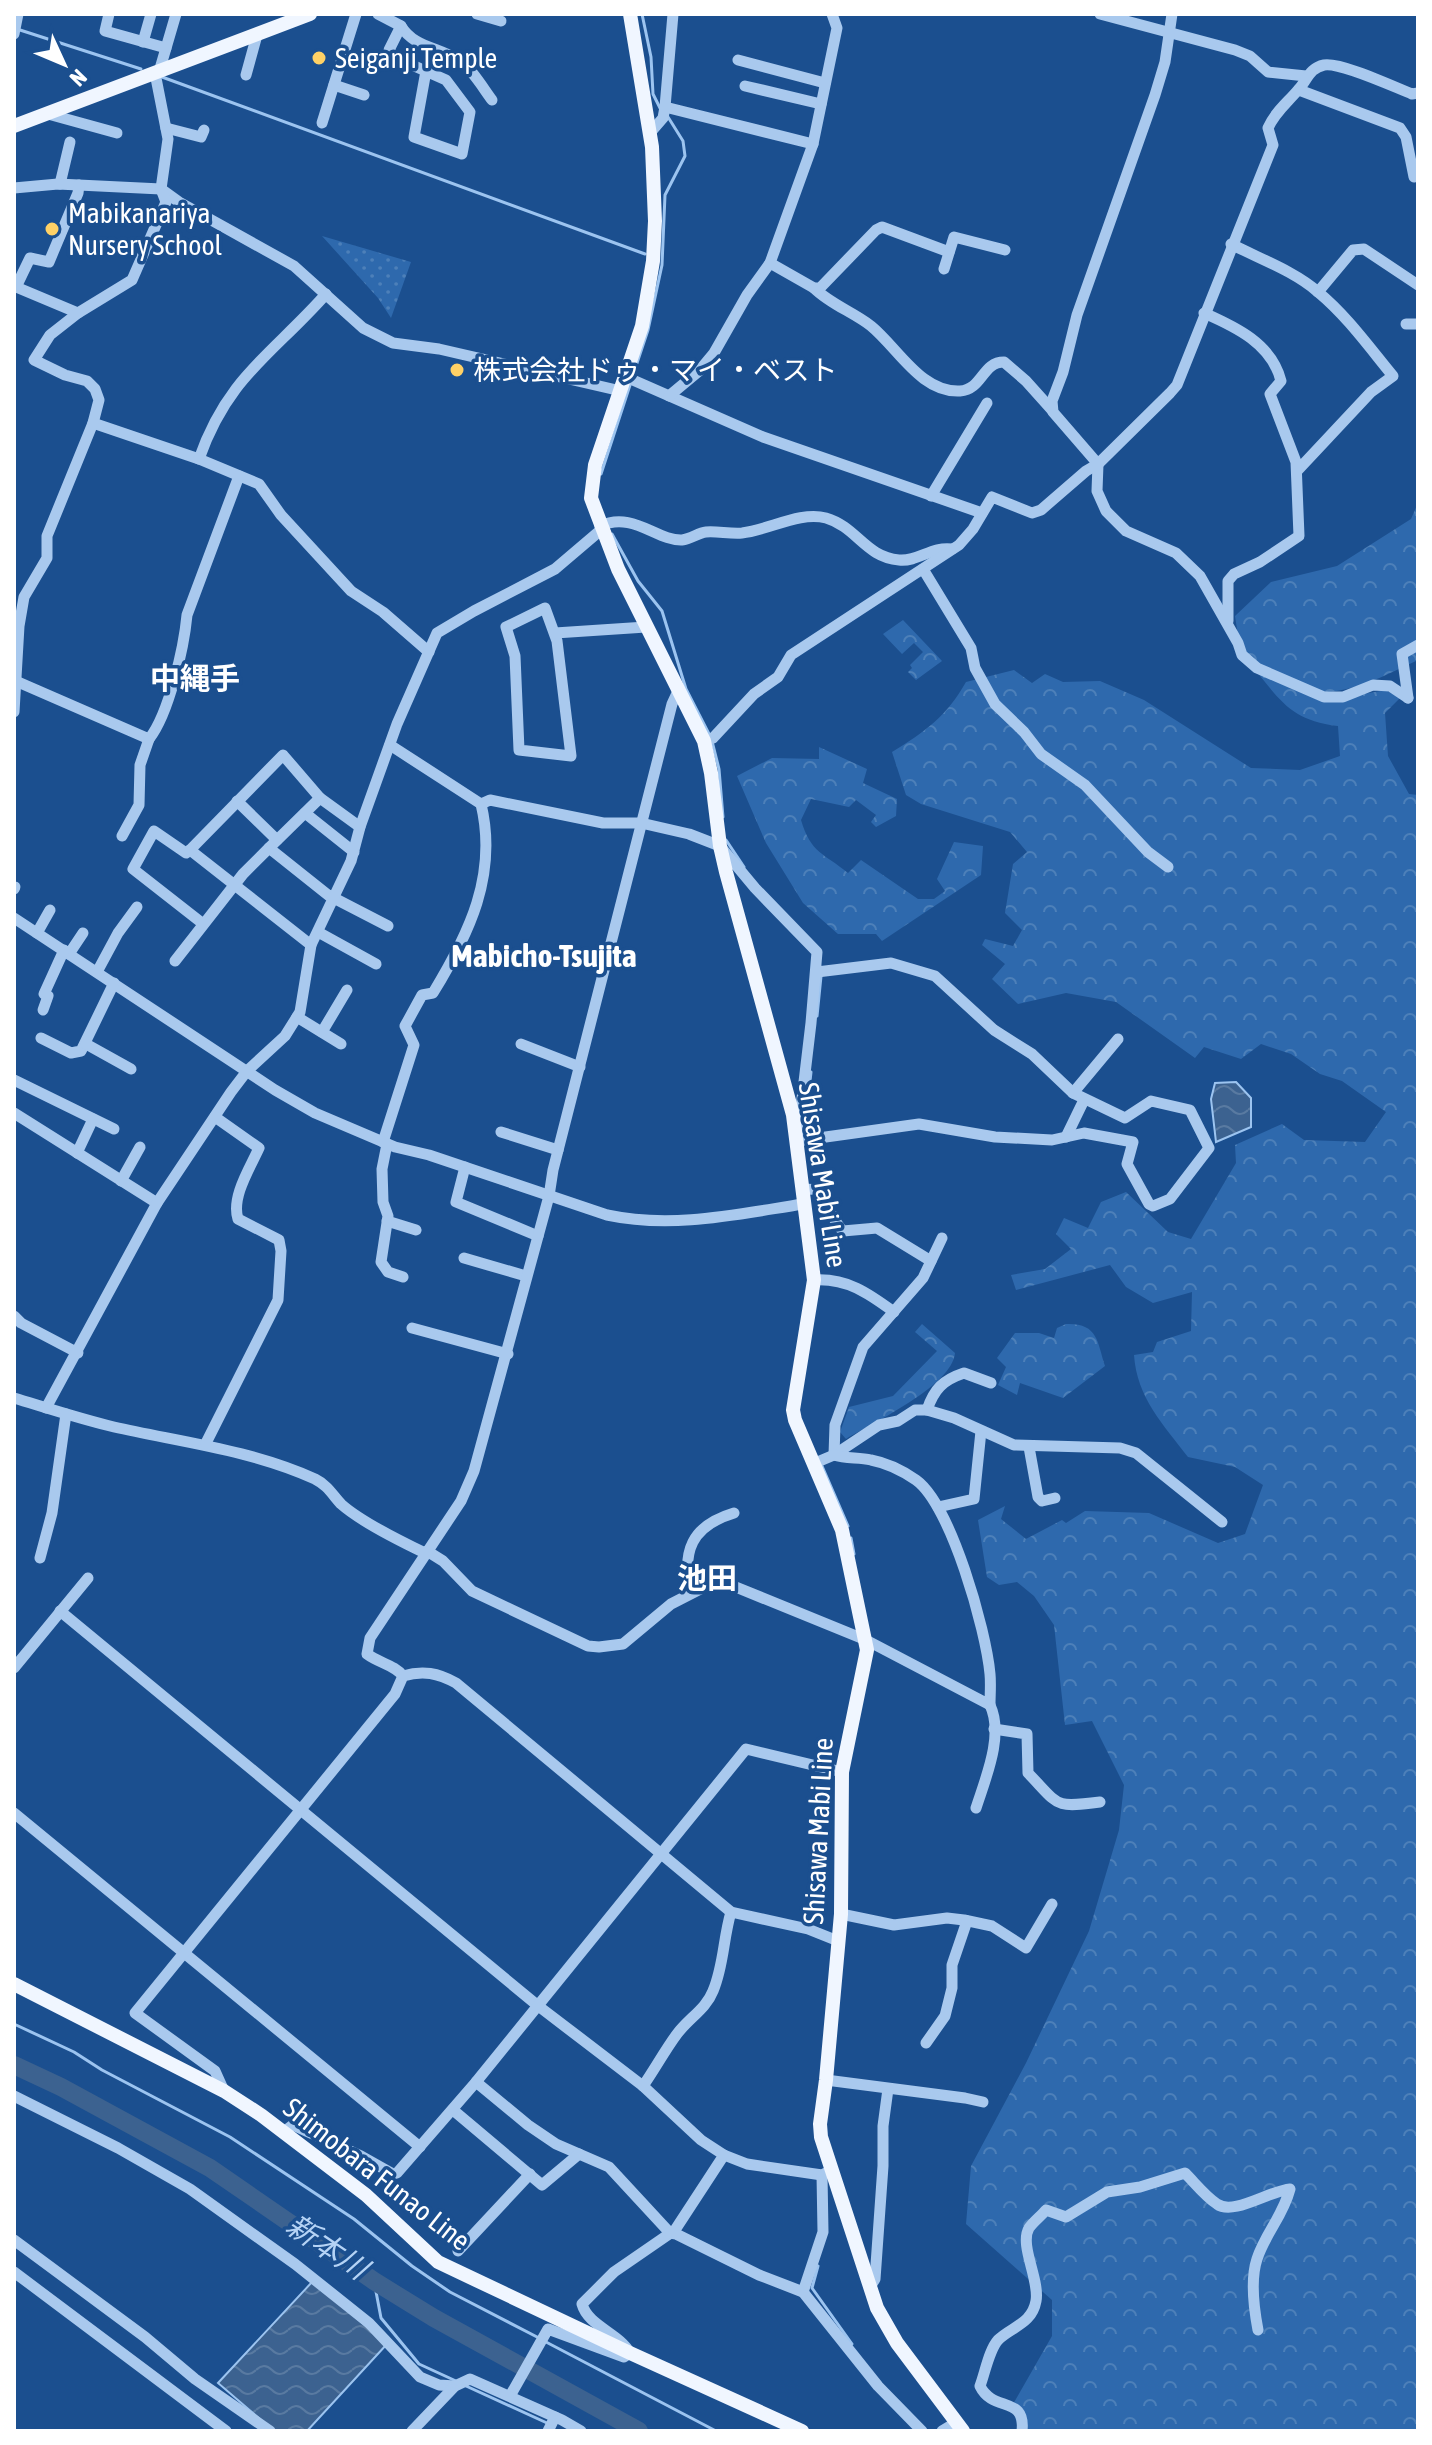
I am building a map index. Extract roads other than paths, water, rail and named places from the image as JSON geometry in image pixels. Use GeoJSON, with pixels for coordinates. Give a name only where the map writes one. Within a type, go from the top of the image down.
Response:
{"type":"FeatureCollection","features":[{"type":"Feature","properties":{"kind":"main road"},"geometry":{"type":"LineString","coordinates":[[14,126],[310,14]]}},
{"type":"Feature","properties":{"kind":"main road","name":"Shisawa Mabi Line"},"geometry":{"type":"LineString","coordinates":[[630,14],[650,133],[655,221],[653,261],[642,326],[627,382],[592,477],[593,507],[604,525],[646,627],[678,691],[709,740],[720,846],[802,1141],[814,1280],[793,1410],[842,1530],[866,1640],[863,1672],[842,1772],[844,1915],[838,1941],[820,2124],[827,2173],[877,2308],[897,2343],[960,2426]]}},
{"type":"Feature","properties":{"kind":"main road","name":"Shimobara Funao Line"},"geometry":{"type":"LineString","coordinates":[[14,1984],[224,2091],[285,2131],[366,2195],[438,2262],[802,2431]]}},
{"type":"Feature","properties":{"kind":"street"},"geometry":{"type":"LineString","coordinates":[[109,14],[105,31],[166,48]]}},
{"type":"Feature","properties":{"kind":"street"},"geometry":{"type":"LineString","coordinates":[[143,42],[151,14]]}},
{"type":"Feature","properties":{"kind":"street"},"geometry":{"type":"LineString","coordinates":[[14,712],[19,626],[24,597],[47,558],[47,536],[93,423],[99,400],[95,389],[87,381],[65,375],[34,360],[50,335],[78,313],[132,280],[166,202],[161,189],[168,139],[157,73],[176,14]]}},
{"type":"Feature","properties":{"kind":"street"},"geometry":{"type":"LineString","coordinates":[[322,123],[356,14]]}},
{"type":"Feature","properties":{"kind":"street"},"geometry":{"type":"LineString","coordinates":[[378,14],[401,26],[406,35],[416,42],[462,62],[492,100]]}},
{"type":"Feature","properties":{"kind":"street"},"geometry":{"type":"LineString","coordinates":[[477,14],[501,21]]}},
{"type":"Feature","properties":{"kind":"street"},"geometry":{"type":"LineString","coordinates":[[650,133],[664,111],[673,14]]}},
{"type":"Feature","properties":{"kind":"street"},"geometry":{"type":"LineString","coordinates":[[669,396],[699,371],[714,353],[747,295],[770,263],[813,144],[837,28],[832,14]]}},
{"type":"Feature","properties":{"kind":"street"},"geometry":{"type":"LineString","coordinates":[[1100,14],[1235,50],[1250,56],[1268,72],[1306,76]]}},
{"type":"Feature","properties":{"kind":"street"},"geometry":{"type":"LineString","coordinates":[[1053,412],[1052,401],[1063,372],[1077,315],[1165,62],[1172,14]]}},
{"type":"Feature","properties":{"kind":"street"},"geometry":{"type":"LineString","coordinates":[[401,26],[389,50],[394,57],[426,71],[446,80],[470,112],[462,154],[414,137],[426,71]]}},
{"type":"Feature","properties":{"kind":"street"},"geometry":{"type":"LineString","coordinates":[[246,75],[257,35]]}},
{"type":"Feature","properties":{"kind":"street"},"geometry":{"type":"LineString","coordinates":[[738,60],[825,83]]}},
{"type":"Feature","properties":{"kind":"street"},"geometry":{"type":"LineString","coordinates":[[709,740],[754,694],[778,677],[791,655],[952,550],[973,529],[992,497],[1032,513],[1041,510],[1098,464],[1177,385],[1273,145],[1268,128],[1273,116],[1299,90],[1306,76],[1322,65],[1336,66],[1412,94],[1418,93]]}},
{"type":"Feature","properties":{"kind":"street"},"geometry":{"type":"LineString","coordinates":[[334,85],[364,95]]}},
{"type":"Feature","properties":{"kind":"street"},"geometry":{"type":"LineString","coordinates":[[745,86],[821,104]]}},
{"type":"Feature","properties":{"kind":"street"},"geometry":{"type":"LineString","coordinates":[[1299,90],[1400,128],[1406,137],[1414,177]]}},
{"type":"Feature","properties":{"kind":"street"},"geometry":{"type":"LineString","coordinates":[[664,111],[813,144]]}},
{"type":"Feature","properties":{"kind":"street"},"geometry":{"type":"LineString","coordinates":[[48,114],[117,133]]}},
{"type":"Feature","properties":{"kind":"street"},"geometry":{"type":"LineString","coordinates":[[166,128],[201,137],[204,130]]}},
{"type":"Feature","properties":{"kind":"street"},"geometry":{"type":"LineString","coordinates":[[60,184],[70,142]]}},
{"type":"Feature","properties":{"kind":"street"},"geometry":{"type":"LineString","coordinates":[[14,188],[60,184],[161,189],[294,266],[363,328],[393,343],[627,382],[669,396],[763,437],[982,513]]}},
{"type":"Feature","properties":{"kind":"street"},"geometry":{"type":"LineString","coordinates":[[78,313],[15,287],[30,258],[49,262],[79,185]]}},
{"type":"Feature","properties":{"kind":"street"},"geometry":{"type":"LineString","coordinates":[[814,288],[827,284],[882,227],[949,252]]}},
{"type":"Feature","properties":{"kind":"street"},"geometry":{"type":"LineString","coordinates":[[944,269],[954,237],[1005,250]]}},
{"type":"Feature","properties":{"kind":"street"},"geometry":{"type":"LineString","coordinates":[[1231,244],[1295,275],[1318,292],[1342,315],[1393,376],[1371,392],[1297,471]]}},
{"type":"Feature","properties":{"kind":"street"},"geometry":{"type":"LineString","coordinates":[[1318,292],[1353,250],[1364,249],[1418,285]]}},
{"type":"Feature","properties":{"kind":"street"},"geometry":{"type":"LineString","coordinates":[[770,263],[872,326],[903,361],[937,387],[951,391],[965,390],[977,384],[988,366],[1004,362],[1026,381],[1098,464],[1097,491],[1106,511],[1126,531],[1176,553],[1200,576],[1242,655],[1257,668],[1324,697],[1343,697],[1373,685],[1390,686],[1408,698],[1402,654],[1418,645]]}},
{"type":"Feature","properties":{"kind":"street"},"geometry":{"type":"LineString","coordinates":[[199,459],[209,430],[241,380],[326,294]]}},
{"type":"Feature","properties":{"kind":"street"},"geometry":{"type":"LineString","coordinates":[[1204,313],[1241,329],[1273,363],[1281,381],[1270,394],[1297,471],[1299,536],[1260,562],[1234,574],[1228,581],[1228,626]]}},
{"type":"Feature","properties":{"kind":"street"},"geometry":{"type":"LineString","coordinates":[[931,496],[987,403]]}},
{"type":"Feature","properties":{"kind":"street"},"geometry":{"type":"LineString","coordinates":[[93,423],[199,459],[259,484],[281,515],[351,591],[383,612],[429,652]]}},
{"type":"Feature","properties":{"kind":"street"},"geometry":{"type":"LineString","coordinates":[[122,836],[139,805],[140,765],[149,739],[160,721],[175,677],[187,615],[239,476]]}},
{"type":"Feature","properties":{"kind":"street"},"geometry":{"type":"LineString","coordinates":[[46,1408],[157,1203],[247,1071],[285,1036],[300,1012],[311,945],[354,852],[390,745],[437,633],[555,569],[604,525],[646,527],[684,540],[706,532],[742,533],[823,517],[847,528],[877,555],[889,559],[904,561],[934,550],[952,550]]}},
{"type":"Feature","properties":{"kind":"street"},"geometry":{"type":"LineString","coordinates":[[923,569],[971,648],[975,668],[995,704],[1041,754],[1085,785],[1148,852],[1168,867]]}},
{"type":"Feature","properties":{"kind":"street"},"geometry":{"type":"LineString","coordinates":[[545,608],[555,633],[557,641],[571,756],[519,750],[515,656],[506,627],[545,608]]}},
{"type":"Feature","properties":{"kind":"street"},"geometry":{"type":"LineString","coordinates":[[555,633],[646,627]]}},
{"type":"Feature","properties":{"kind":"street"},"geometry":{"type":"LineString","coordinates":[[18,682],[149,739]]}},
{"type":"Feature","properties":{"kind":"street"},"geometry":{"type":"LineString","coordinates":[[403,1676],[398,1670],[377,1662],[367,1654],[370,1638],[461,1501],[474,1471],[508,1354],[641,823],[678,691]]}},
{"type":"Feature","properties":{"kind":"street"},"geometry":{"type":"LineString","coordinates":[[390,745],[481,804]]}},
{"type":"Feature","properties":{"kind":"street"},"geometry":{"type":"LineString","coordinates":[[202,923],[133,869],[154,831],[186,853],[283,755],[320,798],[360,827]]}},
{"type":"Feature","properties":{"kind":"street"},"geometry":{"type":"LineString","coordinates":[[175,961],[235,885],[320,798]]}},
{"type":"Feature","properties":{"kind":"street"},"geometry":{"type":"LineString","coordinates":[[481,804],[490,800],[603,823],[641,823],[689,834],[720,846],[755,888],[815,949],[820,972],[802,1141],[919,1124],[995,1137],[1052,1140],[1084,1133],[1133,1142],[1127,1164],[1153,1206],[1170,1199],[1209,1148],[1190,1110],[1151,1101],[1125,1118],[1084,1100],[1032,1054],[994,1030],[935,976],[891,963],[820,972]]}},
{"type":"Feature","properties":{"kind":"street"},"geometry":{"type":"LineString","coordinates":[[237,801],[273,844],[334,897],[388,926]]}},
{"type":"Feature","properties":{"kind":"street"},"geometry":{"type":"LineString","coordinates":[[403,1277],[388,1272],[381,1262],[387,1221],[382,1169],[385,1143],[414,1045],[405,1026],[422,995],[433,993],[461,948],[485,882],[487,862],[481,804]]}},
{"type":"Feature","properties":{"kind":"street"},"geometry":{"type":"LineString","coordinates":[[305,813],[354,852]]}},
{"type":"Feature","properties":{"kind":"street"},"geometry":{"type":"LineString","coordinates":[[190,850],[311,945]]}},
{"type":"Feature","properties":{"kind":"street"},"geometry":{"type":"LineString","coordinates":[[97,972],[118,933],[137,907]]}},
{"type":"Feature","properties":{"kind":"street"},"geometry":{"type":"LineString","coordinates":[[37,933],[50,910]]}},
{"type":"Feature","properties":{"kind":"street"},"geometry":{"type":"LineString","coordinates":[[14,918],[315,1113],[385,1143],[607,1215],[635,1221],[682,1221],[816,1189],[843,1231],[877,1228],[931,1261]]}},
{"type":"Feature","properties":{"kind":"street"},"geometry":{"type":"LineString","coordinates":[[318,932],[376,964]]}},
{"type":"Feature","properties":{"kind":"street"},"geometry":{"type":"LineString","coordinates":[[43,1010],[48,996],[44,994],[66,952],[83,933]]}},
{"type":"Feature","properties":{"kind":"street"},"geometry":{"type":"LineString","coordinates":[[41,1038],[71,1053],[81,1051],[114,983]]}},
{"type":"Feature","properties":{"kind":"street"},"geometry":{"type":"LineString","coordinates":[[322,1032],[347,990]]}},
{"type":"Feature","properties":{"kind":"street"},"geometry":{"type":"LineString","coordinates":[[297,1017],[341,1044]]}},
{"type":"Feature","properties":{"kind":"street"},"geometry":{"type":"LineString","coordinates":[[1073,1093],[1118,1039]]}},
{"type":"Feature","properties":{"kind":"street"},"geometry":{"type":"LineString","coordinates":[[86,1044],[131,1069]]}},
{"type":"Feature","properties":{"kind":"street"},"geometry":{"type":"LineString","coordinates":[[521,1044],[580,1067]]}},
{"type":"Feature","properties":{"kind":"street"},"geometry":{"type":"LineString","coordinates":[[14,1080],[114,1129]]}},
{"type":"Feature","properties":{"kind":"street"},"geometry":{"type":"LineString","coordinates":[[1066,1137],[1084,1100]]}},
{"type":"Feature","properties":{"kind":"street"},"geometry":{"type":"LineString","coordinates":[[14,1113],[157,1203]]}},
{"type":"Feature","properties":{"kind":"street"},"geometry":{"type":"LineString","coordinates":[[206,1443],[278,1300],[281,1275],[279,1240],[238,1219],[236,1212],[236,1202],[259,1148],[215,1117]]}},
{"type":"Feature","properties":{"kind":"street"},"geometry":{"type":"LineString","coordinates":[[77,1153],[93,1119]]}},
{"type":"Feature","properties":{"kind":"street"},"geometry":{"type":"LineString","coordinates":[[501,1132],[558,1150]]}},
{"type":"Feature","properties":{"kind":"street"},"geometry":{"type":"LineString","coordinates":[[121,1181],[140,1147]]}},
{"type":"Feature","properties":{"kind":"street"},"geometry":{"type":"LineString","coordinates":[[465,1167],[456,1202],[538,1236]]}},
{"type":"Feature","properties":{"kind":"street"},"geometry":{"type":"LineString","coordinates":[[387,1221],[416,1230]]}},
{"type":"Feature","properties":{"kind":"street"},"geometry":{"type":"LineString","coordinates":[[834,1455],[835,1425],[863,1347],[923,1278],[942,1238]]}},
{"type":"Feature","properties":{"kind":"street"},"geometry":{"type":"LineString","coordinates":[[464,1258],[526,1276]]}},
{"type":"Feature","properties":{"kind":"street"},"geometry":{"type":"LineString","coordinates":[[814,1280],[845,1281],[894,1312]]}},
{"type":"Feature","properties":{"kind":"street"},"geometry":{"type":"LineString","coordinates":[[14,1316],[21,1323],[78,1353]]}},
{"type":"Feature","properties":{"kind":"street"},"geometry":{"type":"LineString","coordinates":[[412,1328],[508,1354]]}},
{"type":"Feature","properties":{"kind":"street"},"geometry":{"type":"LineString","coordinates":[[927,1410],[933,1393],[955,1376],[964,1373],[991,1383]]}},
{"type":"Feature","properties":{"kind":"street"},"geometry":{"type":"LineString","coordinates":[[14,1398],[113,1427],[206,1443],[318,1480],[342,1504],[403,1543],[443,1561],[472,1591],[588,1646],[623,1644],[671,1604],[721,1581],[866,1640],[990,1705]]}},
{"type":"Feature","properties":{"kind":"street"},"geometry":{"type":"LineString","coordinates":[[815,1463],[834,1455],[879,1425],[898,1421],[915,1410],[927,1410],[1014,1445],[1120,1448],[1136,1453],[1222,1522]]}},
{"type":"Feature","properties":{"kind":"street"},"geometry":{"type":"LineString","coordinates":[[40,1558],[52,1513],[66,1414]]}},
{"type":"Feature","properties":{"kind":"street"},"geometry":{"type":"LineString","coordinates":[[938,1507],[974,1499],[981,1431]]}},
{"type":"Feature","properties":{"kind":"street"},"geometry":{"type":"LineString","coordinates":[[1029,1447],[1038,1497],[1042,1501],[1055,1498]]}},
{"type":"Feature","properties":{"kind":"street"},"geometry":{"type":"LineString","coordinates":[[834,1455],[874,1460],[889,1466],[918,1482],[933,1495],[965,1574],[982,1630],[990,1675],[990,1705],[996,1719],[989,1768],[976,1808]]}},
{"type":"Feature","properties":{"kind":"street"},"geometry":{"type":"LineString","coordinates":[[690,1593],[687,1561],[695,1537],[710,1522],[734,1513]]}},
{"type":"Feature","properties":{"kind":"street"},"geometry":{"type":"LineString","coordinates":[[14,1668],[88,1578]]}},
{"type":"Feature","properties":{"kind":"street"},"geometry":{"type":"LineString","coordinates":[[60,1611],[537,2005],[643,2086],[701,2140],[724,2155],[747,2164],[827,2173],[823,2232],[803,2292]]}},
{"type":"Feature","properties":{"kind":"street"},"geometry":{"type":"LineString","coordinates":[[403,1676],[427,1672],[456,1683],[731,1912],[808,1929],[838,1941]]}},
{"type":"Feature","properties":{"kind":"street"},"geometry":{"type":"LineString","coordinates":[[224,2091],[215,2071],[135,2013],[395,1694],[403,1676]]}},
{"type":"Feature","properties":{"kind":"street"},"geometry":{"type":"LineString","coordinates":[[994,1729],[1027,1734],[1028,1773],[1058,1804],[1100,1802]]}},
{"type":"Feature","properties":{"kind":"street"},"geometry":{"type":"LineString","coordinates":[[285,2131],[293,2125],[393,2174],[397,2173],[453,2110],[746,1749],[842,1772]]}},
{"type":"Feature","properties":{"kind":"street"},"geometry":{"type":"LineString","coordinates":[[14,1813],[420,2147]]}},
{"type":"Feature","properties":{"kind":"street"},"geometry":{"type":"LineString","coordinates":[[844,1915],[894,1925],[947,1918],[967,1921],[992,1926],[1026,1948],[1052,1904]]}},
{"type":"Feature","properties":{"kind":"street"},"geometry":{"type":"LineString","coordinates":[[643,2086],[676,2035],[704,2007],[712,1994],[722,1968],[724,1934],[731,1912]]}},
{"type":"Feature","properties":{"kind":"street"},"geometry":{"type":"LineString","coordinates":[[926,2043],[945,2016],[952,1988],[952,1965],[967,1921]]}},
{"type":"Feature","properties":{"kind":"street"},"geometry":{"type":"LineString","coordinates":[[826,2080],[983,2102]]}},
{"type":"Feature","properties":{"kind":"street"},"geometry":{"type":"LineString","coordinates":[[476,2082],[556,2144],[618,2174],[670,2233],[803,2292],[878,2386],[922,2431]]}},
{"type":"Feature","properties":{"kind":"street"},"geometry":{"type":"LineString","coordinates":[[870,2287],[875,2279],[883,2126],[888,2089]]}},
{"type":"Feature","properties":{"kind":"street"},"geometry":{"type":"LineString","coordinates":[[14,2096],[118,2148],[190,2189],[295,2264],[369,2323],[420,2377],[439,2385],[455,2386]]}},
{"type":"Feature","properties":{"kind":"street"},"geometry":{"type":"LineString","coordinates":[[453,2110],[542,2185],[579,2154]]}},
{"type":"Feature","properties":{"kind":"street"},"geometry":{"type":"LineString","coordinates":[[510,2396],[548,2329],[624,2357],[630,2353],[625,2343],[585,2313],[582,2304],[614,2272],[683,2221],[724,2155]]}},
{"type":"Feature","properties":{"kind":"street"},"geometry":{"type":"LineString","coordinates":[[1022,2431],[1023,2419],[1017,2408],[989,2398],[980,2386],[996,2343],[1024,2322],[1035,2307],[1035,2277],[1026,2237],[1029,2228],[1046,2210],[1066,2217],[1107,2192],[1140,2187],[1185,2173],[1220,2206],[1228,2208],[1236,2208],[1275,2191],[1290,2189],[1285,2209],[1257,2259],[1254,2283],[1258,2330]]}},
{"type":"Feature","properties":{"kind":"street"},"geometry":{"type":"LineString","coordinates":[[458,2251],[530,2174]]}},
{"type":"Feature","properties":{"kind":"street"},"geometry":{"type":"LineString","coordinates":[[14,2240],[145,2337],[195,2379],[270,2431]]}},
{"type":"Feature","properties":{"kind":"street"},"geometry":{"type":"LineString","coordinates":[[14,2272],[226,2431]]}},
{"type":"Feature","properties":{"kind":"street"},"geometry":{"type":"LineString","coordinates":[[412,2431],[455,2386],[470,2379],[510,2396],[551,2425],[581,2431]]}},
{"type":"Feature","properties":{"kind":"street"},"geometry":{"type":"LineString","coordinates":[[942,2431],[960,2426]]}},
{"type":"Feature","properties":{"kind":"water"},"geometry":{"type":"Polygon","coordinates":[[[1236,1082],[1251,1098],[1251,1127],[1216,1142],[1211,1099],[1215,1083],[1236,1082]]]}},
{"type":"Feature","properties":{"kind":"water"},"geometry":{"type":"Polygon","coordinates":[[[313,2281],[387,2344],[307,2431],[274,2431],[218,2383],[313,2281]]]}},
{"type":"Feature","properties":{"kind":"waterway"},"geometry":{"type":"LineString","coordinates":[[642,14],[651,57],[653,94],[660,108]]}},
{"type":"Feature","properties":{"kind":"waterway"},"geometry":{"type":"LineString","coordinates":[[20,30],[141,69]]}},
{"type":"Feature","properties":{"kind":"waterway"},"geometry":{"type":"LineString","coordinates":[[162,77],[645,254]]}},
{"type":"Feature","properties":{"kind":"waterway"},"geometry":{"type":"LineString","coordinates":[[633,375],[648,330],[662,265],[665,195],[685,156],[683,141],[668,117]]}},
{"type":"Feature","properties":{"kind":"waterway"},"geometry":{"type":"LineString","coordinates":[[601,474],[631,382]]}},
{"type":"Feature","properties":{"kind":"waterway"},"geometry":{"type":"LineString","coordinates":[[612,534],[638,581],[662,611],[686,689],[709,734]]}},
{"type":"Feature","properties":{"kind":"waterway"},"geometry":{"type":"LineString","coordinates":[[712,741],[719,769],[723,817]]}},
{"type":"Feature","properties":{"kind":"waterway"},"geometry":{"type":"LineString","coordinates":[[726,840],[744,867]]}},
{"type":"Feature","properties":{"kind":"waterway"},"geometry":{"type":"LineString","coordinates":[[817,1016],[821,976]]}},
{"type":"Feature","properties":{"kind":"waterway"},"geometry":{"type":"LineString","coordinates":[[804,1136],[811,1072]]}},
{"type":"Feature","properties":{"kind":"waterway"},"geometry":{"type":"LineString","coordinates":[[822,1466],[848,1526]]}},
{"type":"Feature","properties":{"kind":"waterway"},"geometry":{"type":"LineString","coordinates":[[851,1538],[854,1554]]}},
{"type":"Feature","properties":{"kind":"waterway"},"geometry":{"type":"LineString","coordinates":[[14,2024],[74,2052],[102,2070],[230,2137],[354,2219],[450,2292],[539,2338]]}},
{"type":"Feature","properties":{"kind":"waterway","name":"新本川"},"geometry":{"type":"LineString","coordinates":[[14,2065],[210,2168],[374,2281],[434,2318],[639,2431]]}},
{"type":"Feature","properties":{"kind":"waterway"},"geometry":{"type":"LineString","coordinates":[[818,2266],[812,2288],[852,2344]]}},
{"type":"Feature","properties":{"kind":"waterway"},"geometry":{"type":"LineString","coordinates":[[374,2281],[381,2318],[419,2364],[456,2381]]}},
{"type":"Feature","properties":{"kind":"waterway"},"geometry":{"type":"LineString","coordinates":[[546,2342],[716,2431]]}},
{"type":"Feature","properties":{"kind":"waterway"},"geometry":{"type":"LineString","coordinates":[[466,2386],[547,2423]]}},
{"type":"Feature","properties":{"kind":"place","name":"Seiganji Temple"},"geometry":{"type":"Point","coordinates":[319,58]}},
{"type":"Feature","properties":{"kind":"place","name":"Mabikanariya Nursery School"},"geometry":{"type":"Point","coordinates":[52,229]}},
{"type":"Feature","properties":{"kind":"place","name":"株式会社ドゥ・マイ・ベスト"},"geometry":{"type":"Point","coordinates":[457,370]}},
{"type":"Feature","properties":{"kind":"district","name":"中縄手"},"geometry":{"type":"Point","coordinates":[195,679]}},
{"type":"Feature","properties":{"kind":"district","name":"Mabicho-Tsujita"},"geometry":{"type":"Point","coordinates":[544,956]}},
{"type":"Feature","properties":{"kind":"district","name":"池田"},"geometry":{"type":"Point","coordinates":[707,1579]}}]}
